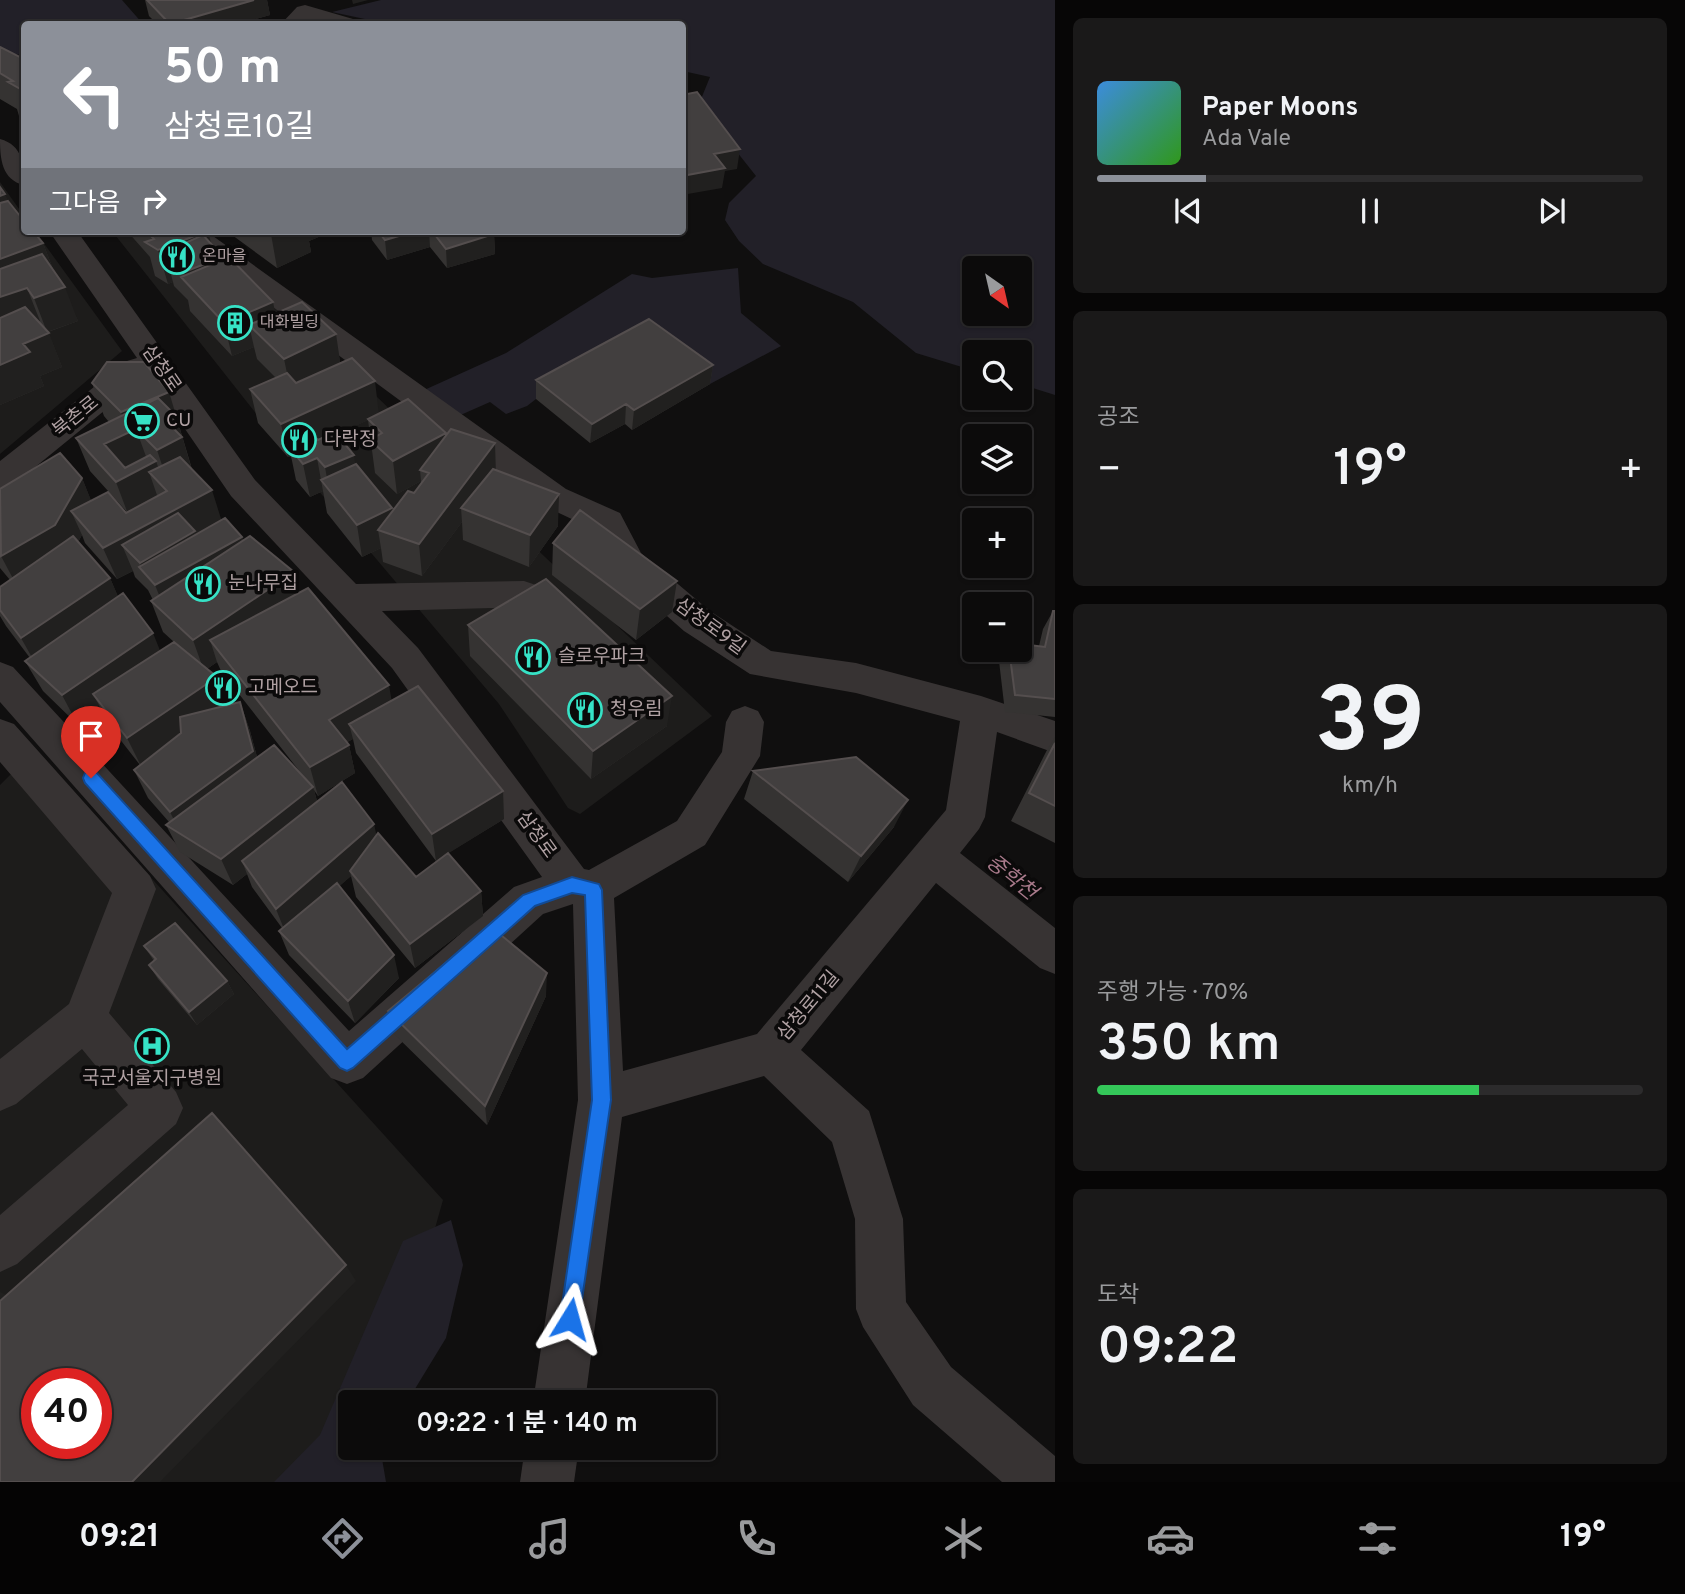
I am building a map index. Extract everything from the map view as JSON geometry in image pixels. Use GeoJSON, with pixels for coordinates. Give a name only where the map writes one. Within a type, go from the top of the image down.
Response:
{"type":"FeatureCollection","features":[{"type":"Feature","properties":{"kind":"street"},"geometry":{"type":"LineString","coordinates":[[297,12],[333,21]]}},
{"type":"Feature","properties":{"kind":"street"},"geometry":{"type":"LineString","coordinates":[[0,147],[21,173]]}},
{"type":"Feature","properties":{"kind":"street","name":"삼청로"},"geometry":{"type":"LineString","coordinates":[[66,235],[243,488],[405,658],[583,887]]}},
{"type":"Feature","properties":{"kind":"street","name":"삼청로9길"},"geometry":{"type":"LineString","coordinates":[[194,235],[554,497],[608,522],[628,562],[696,621],[763,664],[856,678],[981,711],[1055,737]]}},
{"type":"Feature","properties":{"kind":"street","name":"북촌로"},"geometry":{"type":"LineString","coordinates":[[0,478],[153,356]]}},
{"type":"Feature","properties":{"kind":"street"},"geometry":{"type":"LineString","coordinates":[[346,598],[524,594]]}},
{"type":"Feature","properties":{"kind":"street"},"geometry":{"type":"LineString","coordinates":[[0,677],[347,1062],[529,900],[583,887],[691,833],[741,756],[745,722]]}},
{"type":"Feature","properties":{"kind":"street","name":"삼청로11길"},"geometry":{"type":"LineString","coordinates":[[601,1100],[771,1052],[965,817],[981,711]]}},
{"type":"Feature","properties":{"kind":"street"},"geometry":{"type":"LineString","coordinates":[[0,735],[135,889],[85,1018],[0,1088]]}},
{"type":"Feature","properties":{"kind":"street"},"geometry":{"type":"LineString","coordinates":[[933,856],[1049,938]]}},
{"type":"Feature","properties":{"kind":"street"},"geometry":{"type":"LineString","coordinates":[[560,1390],[601,1100],[583,887]]}},
{"type":"Feature","properties":{"kind":"street"},"geometry":{"type":"LineString","coordinates":[[0,1247],[160,1108],[85,1018]]}},
{"type":"Feature","properties":{"kind":"street"},"geometry":{"type":"LineString","coordinates":[[771,1052],[852,1128],[879,1219],[881,1309],[932,1386],[1044,1482]]}},
{"type":"Feature","properties":{"kind":"street"},"geometry":{"type":"LineString","coordinates":[[547,1482],[550,1460]]}},
{"type":"Feature","properties":{"kind":"shaded area"},"geometry":{"type":"Polygon","coordinates":[[[0,0],[122,0],[140,21],[21,21],[21,55],[0,50],[0,0]]]}},
{"type":"Feature","properties":{"kind":"shaded area"},"geometry":{"type":"Polygon","coordinates":[[[381,0],[1055,0],[1055,395],[1032,388],[1032,340],[962,340],[962,367],[916,353],[853,302],[763,264],[739,241],[725,220],[729,203],[756,176],[699,104],[710,77],[686,72],[686,21],[374,21],[332,12],[381,0]]]}},
{"type":"Feature","properties":{"kind":"shaded area"},"geometry":{"type":"Polygon","coordinates":[[[0,182],[21,212],[21,235],[38,235],[122,351],[0,454],[0,182]]]}},
{"type":"Feature","properties":{"kind":"shaded area"},"geometry":{"type":"Polygon","coordinates":[[[115,235],[202,235],[271,296],[712,716],[580,814],[568,808],[499,704],[295,463],[115,235]]]}},
{"type":"Feature","properties":{"kind":"shaded area"},"geometry":{"type":"Polygon","coordinates":[[[738,268],[741,313],[781,346],[710,384],[536,399],[527,406],[506,414],[490,402],[456,417],[422,391],[506,353],[632,274],[652,278],[738,268]]]}},
{"type":"Feature","properties":{"kind":"shaded area","name":"국군서울지구병원"},"geometry":{"type":"Polygon","coordinates":[[[13,772],[135,860],[443,1200],[389,1390],[338,1390],[339,1460],[320,1482],[0,1482],[0,785],[13,772]]]}},
{"type":"Feature","properties":{"kind":"shaded area"},"geometry":{"type":"Polygon","coordinates":[[[451,1220],[463,1265],[446,1338],[414,1390],[339,1390],[403,1241],[451,1220]]]}},
{"type":"Feature","properties":{"kind":"shaded area"},"geometry":{"type":"Polygon","coordinates":[[[338,1393],[338,1460],[382,1460],[386,1482],[274,1482],[320,1435],[338,1393]]]}},
{"type":"Feature","properties":{"kind":"building"},"geometry":{"type":"Polygon","coordinates":[[[147,0],[254,0],[180,21],[167,21],[147,0]]]}},
{"type":"Feature","properties":{"kind":"building"},"geometry":{"type":"Polygon","coordinates":[[[0,47],[21,58],[21,89],[8,82],[13,81],[0,73],[0,47]]]}},
{"type":"Feature","properties":{"kind":"building"},"geometry":{"type":"Polygon","coordinates":[[[697,92],[740,149],[714,154],[725,168],[686,175],[686,94],[697,92]]]}},
{"type":"Feature","properties":{"kind":"building"},"geometry":{"type":"Polygon","coordinates":[[[8,201],[21,217],[21,235],[36,235],[43,243],[0,259],[0,203],[8,201]]]}},
{"type":"Feature","properties":{"kind":"building"},"geometry":{"type":"Polygon","coordinates":[[[150,235],[197,235],[158,250],[145,242],[154,239],[150,235]]]}},
{"type":"Feature","properties":{"kind":"building"},"geometry":{"type":"Polygon","coordinates":[[[203,235],[223,257],[184,272],[165,252],[203,235]]]}},
{"type":"Feature","properties":{"kind":"building"},"geometry":{"type":"Polygon","coordinates":[[[381,235],[402,235],[385,240],[381,235]]]}},
{"type":"Feature","properties":{"kind":"building"},"geometry":{"type":"Polygon","coordinates":[[[435,235],[491,235],[446,249],[435,235]]]}},
{"type":"Feature","properties":{"kind":"building"},"geometry":{"type":"Polygon","coordinates":[[[42,254],[65,287],[34,298],[27,288],[0,297],[0,269],[42,254]]]}},
{"type":"Feature","properties":{"kind":"building"},"geometry":{"type":"Polygon","coordinates":[[[229,257],[273,302],[224,323],[181,277],[229,257]]]}},
{"type":"Feature","properties":{"kind":"building"},"geometry":{"type":"Polygon","coordinates":[[[302,302],[336,334],[284,359],[249,325],[302,302]]]}},
{"type":"Feature","properties":{"kind":"building"},"geometry":{"type":"Polygon","coordinates":[[[25,307],[49,333],[23,344],[30,352],[0,365],[0,318],[25,307]]]}},
{"type":"Feature","properties":{"kind":"building"},"geometry":{"type":"Polygon","coordinates":[[[649,319],[713,365],[634,410],[626,404],[592,424],[536,380],[649,319]]]}},
{"type":"Feature","properties":{"kind":"building"},"geometry":{"type":"Polygon","coordinates":[[[352,358],[375,381],[281,424],[250,389],[287,373],[296,383],[352,358]]]}},
{"type":"Feature","properties":{"kind":"building"},"geometry":{"type":"Polygon","coordinates":[[[107,362],[144,362],[169,392],[121,412],[92,383],[107,362]]]}},
{"type":"Feature","properties":{"kind":"building"},"geometry":{"type":"Polygon","coordinates":[[[158,398],[177,417],[167,422],[182,437],[157,450],[136,429],[104,444],[125,468],[150,455],[156,461],[116,482],[76,438],[158,398]]]}},
{"type":"Feature","properties":{"kind":"building"},"geometry":{"type":"Polygon","coordinates":[[[408,399],[446,433],[393,461],[370,440],[382,433],[368,419],[408,399]]]}},
{"type":"Feature","properties":{"kind":"building"},"geometry":{"type":"Polygon","coordinates":[[[451,429],[495,443],[419,544],[378,530],[408,491],[414,493],[429,473],[420,470],[451,429]]]}},
{"type":"Feature","properties":{"kind":"building"},"geometry":{"type":"Polygon","coordinates":[[[335,432],[354,455],[325,467],[317,458],[303,464],[289,447],[315,437],[318,440],[335,432]]]}},
{"type":"Feature","properties":{"kind":"building"},"geometry":{"type":"Polygon","coordinates":[[[60,453],[82,478],[55,525],[1,556],[0,489],[60,453]]]}},
{"type":"Feature","properties":{"kind":"building"},"geometry":{"type":"Polygon","coordinates":[[[180,457],[212,490],[103,548],[71,511],[108,492],[126,513],[167,491],[149,472],[180,457]]]}},
{"type":"Feature","properties":{"kind":"building"},"geometry":{"type":"Polygon","coordinates":[[[356,464],[392,508],[357,525],[321,480],[356,464]]]}},
{"type":"Feature","properties":{"kind":"building"},"geometry":{"type":"Polygon","coordinates":[[[493,469],[559,494],[530,535],[461,508],[493,469]]]}},
{"type":"Feature","properties":{"kind":"building"},"geometry":{"type":"Polygon","coordinates":[[[580,510],[677,581],[640,609],[553,543],[580,510]]]}},
{"type":"Feature","properties":{"kind":"building"},"geometry":{"type":"Polygon","coordinates":[[[178,513],[195,531],[140,563],[122,545],[178,513]]]}},
{"type":"Feature","properties":{"kind":"building"},"geometry":{"type":"Polygon","coordinates":[[[225,518],[242,537],[155,585],[139,567],[225,518]]]}},
{"type":"Feature","properties":{"kind":"building"},"geometry":{"type":"Polygon","coordinates":[[[73,536],[110,578],[21,638],[0,610],[0,587],[73,536]]]}},
{"type":"Feature","properties":{"kind":"building"},"geometry":{"type":"Polygon","coordinates":[[[250,536],[294,572],[193,640],[151,601],[250,536]]]}},
{"type":"Feature","properties":{"kind":"building"},"geometry":{"type":"Polygon","coordinates":[[[546,579],[672,696],[593,751],[468,625],[546,579]]]}},
{"type":"Feature","properties":{"kind":"building"},"geometry":{"type":"Polygon","coordinates":[[[308,588],[389,685],[329,720],[349,745],[310,767],[210,640],[308,588]]]}},
{"type":"Feature","properties":{"kind":"building"},"geometry":{"type":"Polygon","coordinates":[[[123,593],[153,633],[62,695],[25,661],[123,593]]]}},
{"type":"Feature","properties":{"kind":"building"},"geometry":{"type":"Polygon","coordinates":[[[1055,611],[1055,699],[1015,695],[1011,662],[1032,662],[1032,645],[1045,647],[1055,611]]]}},
{"type":"Feature","properties":{"kind":"building"},"geometry":{"type":"Polygon","coordinates":[[[174,642],[217,677],[127,738],[93,694],[174,642]]]}},
{"type":"Feature","properties":{"kind":"building"},"geometry":{"type":"Polygon","coordinates":[[[418,686],[503,791],[432,834],[349,724],[418,686]]]}},
{"type":"Feature","properties":{"kind":"building"},"geometry":{"type":"Polygon","coordinates":[[[240,702],[253,751],[170,812],[134,770],[181,733],[180,717],[240,702]]]}},
{"type":"Feature","properties":{"kind":"building"},"geometry":{"type":"Polygon","coordinates":[[[1055,743],[1055,806],[1029,793],[1055,743]]]}},
{"type":"Feature","properties":{"kind":"building"},"geometry":{"type":"Polygon","coordinates":[[[274,745],[313,787],[221,859],[166,825],[274,745]]]}},
{"type":"Feature","properties":{"kind":"building"},"geometry":{"type":"Polygon","coordinates":[[[856,757],[908,800],[861,856],[753,771],[856,757]]]}},
{"type":"Feature","properties":{"kind":"building"},"geometry":{"type":"Polygon","coordinates":[[[342,782],[374,824],[276,909],[242,861],[342,782]]]}},
{"type":"Feature","properties":{"kind":"building"},"geometry":{"type":"Polygon","coordinates":[[[378,833],[416,877],[448,853],[481,891],[410,944],[350,871],[378,833]]]}},
{"type":"Feature","properties":{"kind":"building"},"geometry":{"type":"Polygon","coordinates":[[[337,883],[394,955],[348,1001],[279,931],[337,883]]]}},
{"type":"Feature","properties":{"kind":"building"},"geometry":{"type":"Polygon","coordinates":[[[175,923],[227,981],[189,1012],[149,965],[156,959],[144,946],[175,923]]]}},
{"type":"Feature","properties":{"kind":"building"},"geometry":{"type":"Polygon","coordinates":[[[490,926],[547,973],[485,1106],[388,1011],[490,926]]]}},
{"type":"Feature","properties":{"kind":"building"},"geometry":{"type":"Polygon","coordinates":[[[212,1113],[346,1265],[132,1482],[0,1482],[0,1301],[212,1113]]]}},
{"type":"Feature","properties":{"kind":"place","name":"온마을"},"geometry":{"type":"Point","coordinates":[177,257]}},
{"type":"Feature","properties":{"kind":"place","name":"대화빌딩"},"geometry":{"type":"Point","coordinates":[235,323]}},
{"type":"Feature","properties":{"kind":"place","name":"CU"},"geometry":{"type":"Point","coordinates":[142,421]}},
{"type":"Feature","properties":{"kind":"place","name":"다락정"},"geometry":{"type":"Point","coordinates":[299,440]}},
{"type":"Feature","properties":{"kind":"place","name":"눈나무집"},"geometry":{"type":"Point","coordinates":[203,584]}},
{"type":"Feature","properties":{"kind":"place","name":"슬로우파크"},"geometry":{"type":"Point","coordinates":[533,657]}},
{"type":"Feature","properties":{"kind":"place","name":"고메오드"},"geometry":{"type":"Point","coordinates":[223,688]}},
{"type":"Feature","properties":{"kind":"place","name":"청우림"},"geometry":{"type":"Point","coordinates":[585,710]}},
{"type":"Feature","properties":{"kind":"place","name":"국군서울지구병원"},"geometry":{"type":"Point","coordinates":[152,1046]}},
{"type":"Feature","properties":{"kind":"route"},"geometry":{"type":"LineString","coordinates":[[91,778],[347,1062],[529,900],[572,885],[593,890],[601,1100],[570,1319]]}},
{"type":"Feature","properties":{"kind":"water label","name":"중학천"},"geometry":{"type":"Point","coordinates":[1011,878]}}]}
